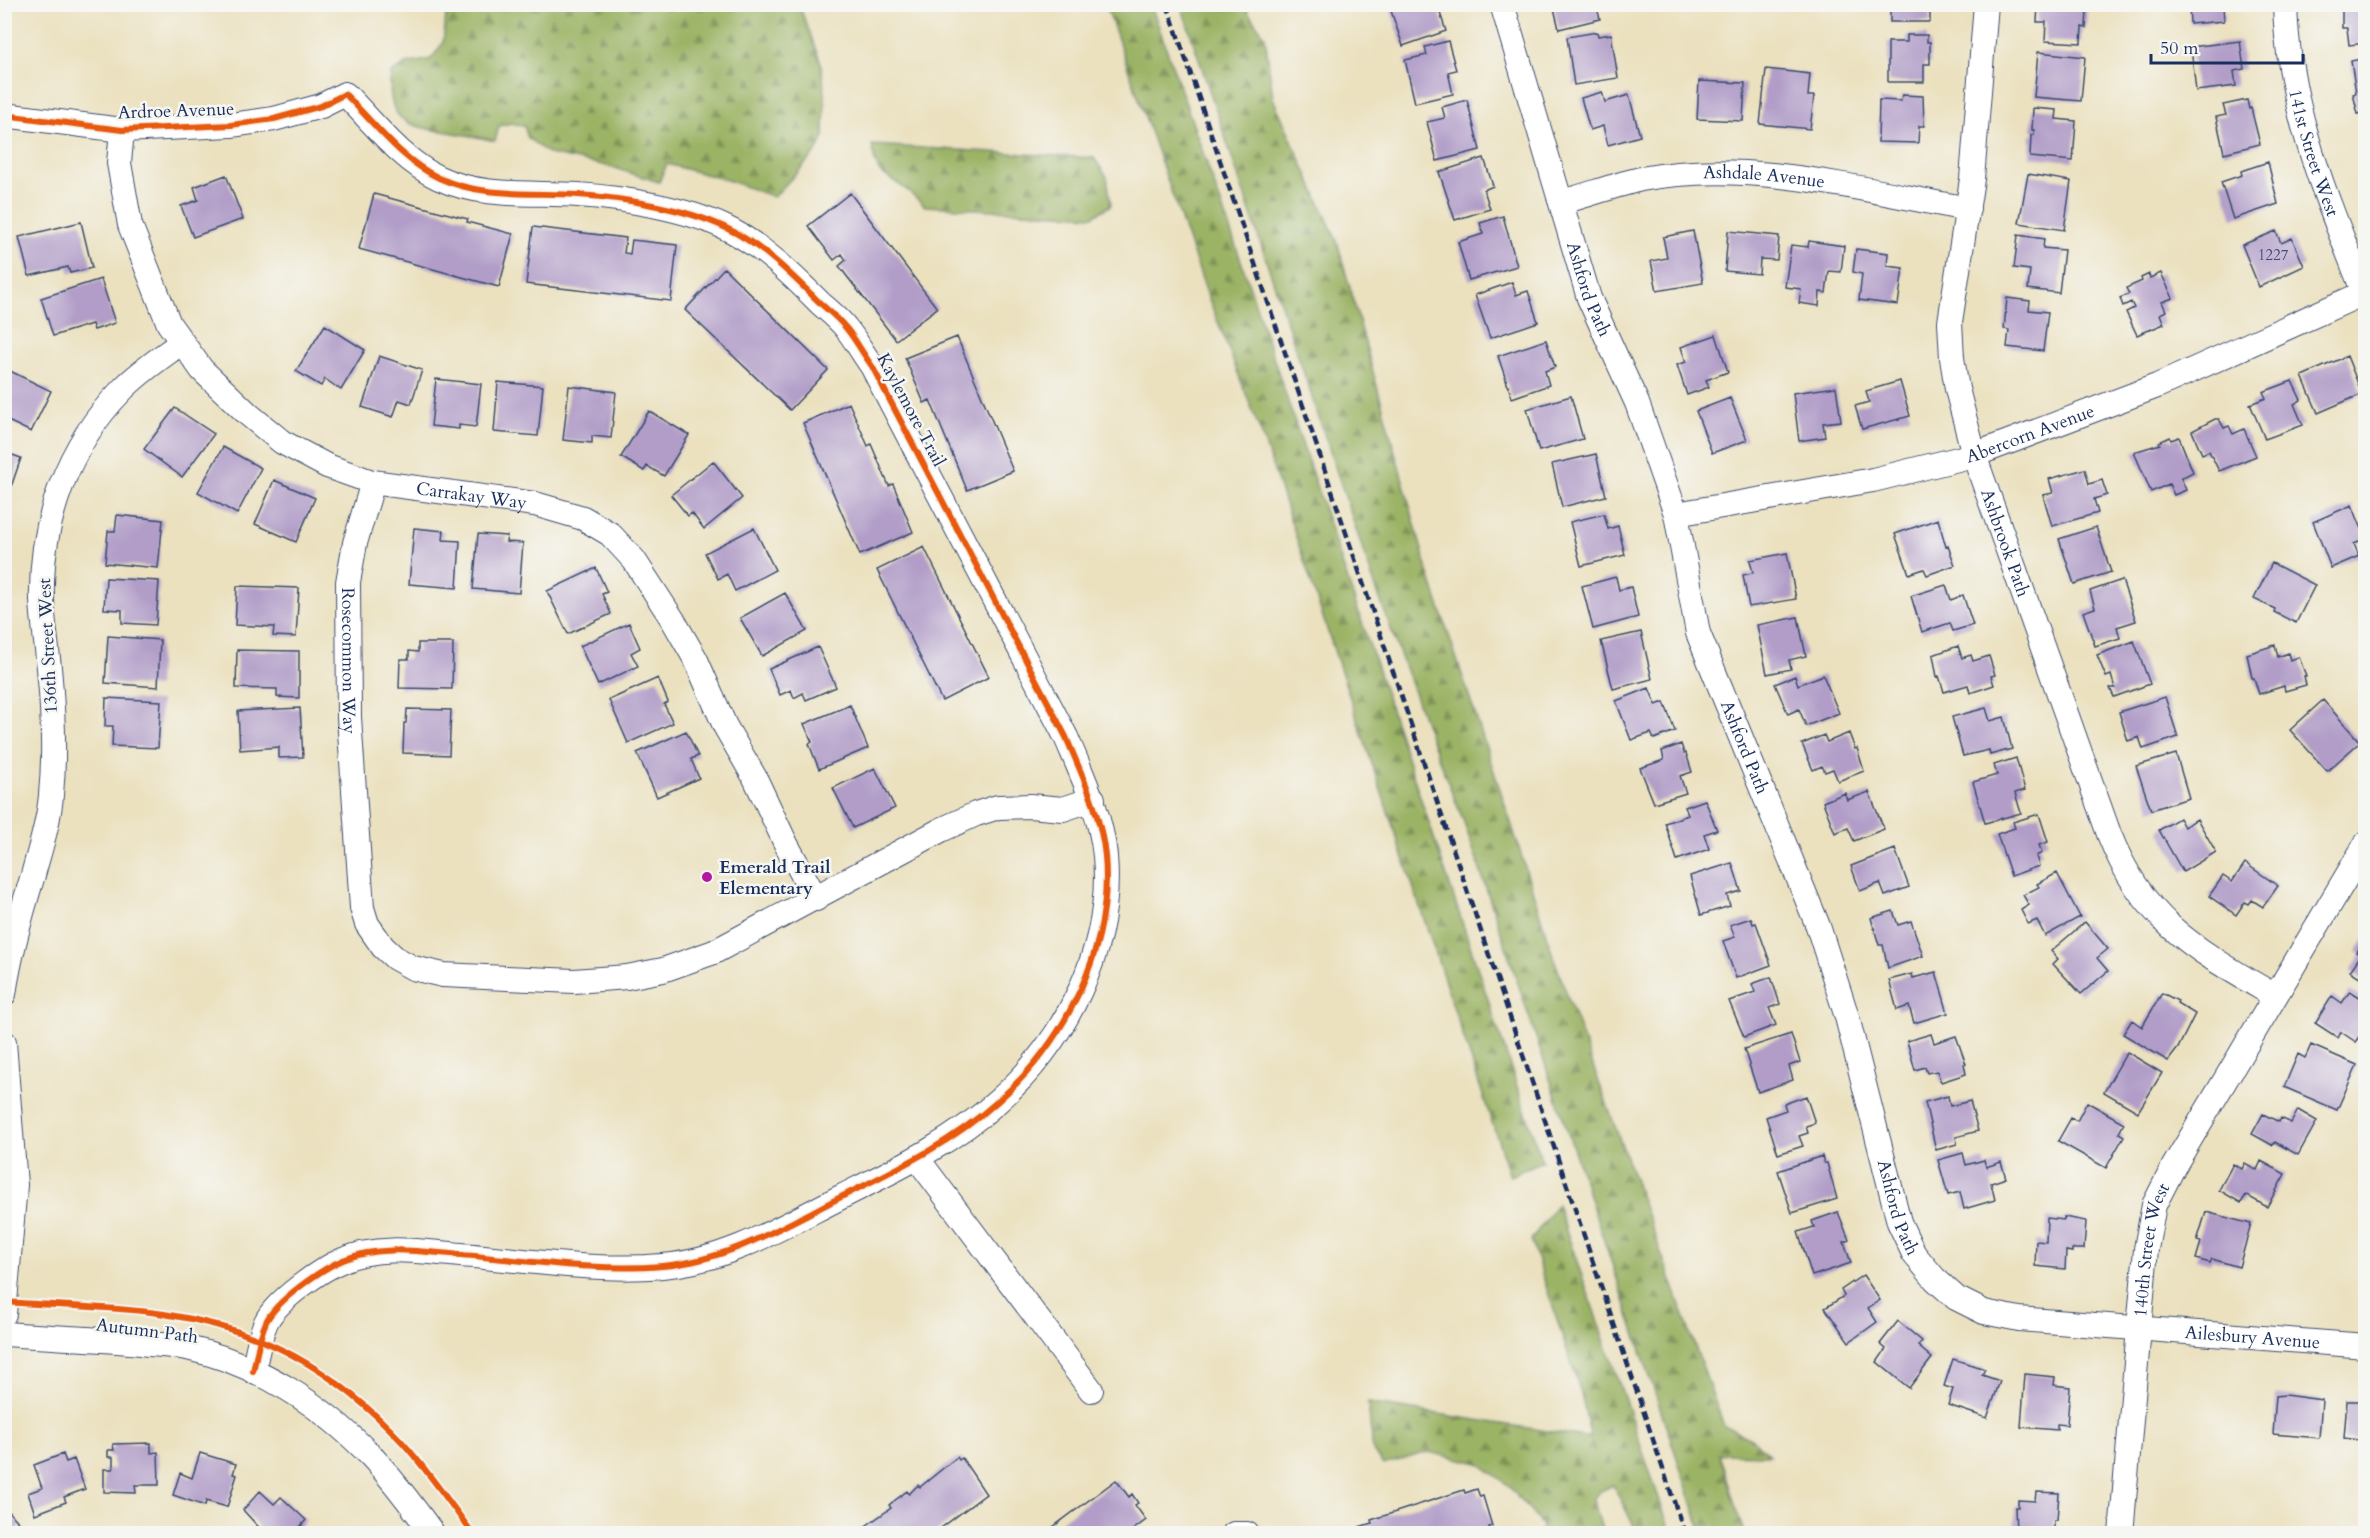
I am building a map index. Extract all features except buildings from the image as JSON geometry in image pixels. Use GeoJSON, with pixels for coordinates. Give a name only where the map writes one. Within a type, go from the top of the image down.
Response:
{"type":"FeatureCollection","features":[{"type":"Feature","properties":{"kind":"street","name":"Ashford Path"},"geometry":{"type":"LineString","coordinates":[[1502,4],[1589,298],[1637,403],[1676,514],[1698,633],[1818,926],[1847,1017],[1899,1222],[1914,1254],[1935,1279],[1956,1298],[1984,1312],[2019,1319],[2139,1326]]}},
{"type":"Feature","properties":{"kind":"street","name":"Ashbrook Path"},"geometry":{"type":"LineString","coordinates":[[1986,4],[1984,54],[1968,209],[1950,322],[1957,389],[1974,455],[2109,834],[2128,875],[2155,912],[2188,943],[2275,996]]}},
{"type":"Feature","properties":{"kind":"street","name":"141st Street West"},"geometry":{"type":"LineString","coordinates":[[2285,4],[2291,80],[2309,152],[2365,293]]}},
{"type":"Feature","properties":{"kind":"street","name":"Ardroe Avenue"},"geometry":{"type":"LineString","coordinates":[[4,115],[122,130],[231,125],[274,119],[321,106],[345,94]]}},
{"type":"Feature","properties":{"kind":"street","name":"Kaylemore Trail"},"geometry":{"type":"LineString","coordinates":[[253,1371],[266,1320],[295,1289],[343,1260],[383,1250],[623,1268],[688,1263],[734,1250],[917,1158],[970,1124],[999,1101],[1040,1058],[1076,1001],[1091,965],[1100,926],[1105,884],[1105,854],[1093,799],[1066,737],[872,366],[846,328],[795,278],[761,250],[724,227],[631,201],[578,195],[532,195],[482,190],[440,178],[410,160],[345,94]]}},
{"type":"Feature","properties":{"kind":"street","name":"Carrakay Way"},"geometry":{"type":"LineString","coordinates":[[122,130],[119,163],[130,225],[170,324],[202,370],[248,414],[282,442],[327,466],[373,482],[535,504],[583,518],[609,534],[634,560],[696,660],[725,726],[755,778],[786,844],[816,899]]}},
{"type":"Feature","properties":{"kind":"street","name":"Ashdale Avenue"},"geometry":{"type":"LineString","coordinates":[[1562,202],[1641,179],[1715,172],[1754,173],[1816,181],[1968,209]]}},
{"type":"Feature","properties":{"kind":"street","name":"Abercorn Avenue"},"geometry":{"type":"LineString","coordinates":[[1676,514],[1873,480],[1974,455],[2157,386],[2365,293]]}},
{"type":"Feature","properties":{"kind":"street","name":"136th Street West"},"geometry":{"type":"LineString","coordinates":[[4,994],[10,954],[41,844],[51,798],[52,731],[42,600],[44,556],[50,518],[69,465],[108,405],[124,388],[182,342]]}},
{"type":"Feature","properties":{"kind":"street","name":"Rosecommon Way"},"geometry":{"type":"LineString","coordinates":[[373,482],[355,543],[348,582],[349,717],[360,895],[367,924],[395,958],[413,968],[443,975],[574,981],[663,970],[714,952],[941,830],[976,814],[998,807],[1030,806],[1063,809],[1093,799]]}},
{"type":"Feature","properties":{"kind":"street","name":"140th Street West"},"geometry":{"type":"LineString","coordinates":[[2121,1533],[2146,1249],[2154,1205],[2174,1166],[2366,844]]}},
{"type":"Feature","properties":{"kind":"street"},"geometry":{"type":"LineString","coordinates":[[4,1042],[15,1185],[4,1314]]}},
{"type":"Feature","properties":{"kind":"street"},"geometry":{"type":"LineString","coordinates":[[917,1158],[1091,1390]]}},
{"type":"Feature","properties":{"kind":"street","name":"Ailesbury Avenue"},"geometry":{"type":"LineString","coordinates":[[2139,1326],[2366,1346]]}},
{"type":"Feature","properties":{"kind":"street","name":"Autumn Path"},"geometry":{"type":"LineString","coordinates":[[4,1334],[186,1348],[253,1371],[323,1413],[350,1435],[395,1483],[433,1533]]}},
{"type":"Feature","properties":{"kind":"street"},"geometry":{"type":"LineString","coordinates":[[1234,1533],[1247,1533]]}},
{"type":"Feature","properties":{"kind":"green space"},"geometry":{"type":"Polygon","coordinates":[[[447,5],[799,5],[821,63],[825,94],[824,137],[816,152],[774,197],[727,180],[667,164],[659,182],[608,166],[549,154],[528,138],[524,126],[511,123],[499,126],[495,141],[414,125],[404,120],[392,104],[391,73],[406,64],[431,59],[443,43],[447,5]]]}},
{"type":"Feature","properties":{"kind":"green space"},"geometry":{"type":"Polygon","coordinates":[[[1106,5],[1151,5],[1240,258],[1542,1161],[1510,1176],[1262,435],[1209,299],[1106,5]]]}},
{"type":"Feature","properties":{"kind":"green space"},"geometry":{"type":"Polygon","coordinates":[[[1181,5],[1245,5],[1265,36],[1273,98],[1337,241],[1428,572],[1553,956],[1724,1426],[1755,1441],[1769,1455],[1719,1454],[1744,1533],[1702,1533],[1464,822],[1435,750],[1373,580],[1181,5]]]}},
{"type":"Feature","properties":{"kind":"green space"},"geometry":{"type":"Polygon","coordinates":[[[872,145],[1094,158],[1107,177],[1111,205],[1093,216],[925,206],[906,189],[880,172],[875,162],[872,145]]]}},
{"type":"Feature","properties":{"kind":"green space"},"geometry":{"type":"Polygon","coordinates":[[[1557,1204],[1671,1533],[1628,1533],[1636,1530],[1613,1485],[1599,1492],[1593,1499],[1603,1533],[1543,1533],[1541,1524],[1508,1485],[1479,1463],[1428,1452],[1383,1465],[1373,1451],[1368,1403],[1591,1438],[1581,1393],[1531,1240],[1557,1204]]]}},
{"type":"Feature","properties":{"kind":"railway"},"geometry":{"type":"LineString","coordinates":[[1167,4],[1685,1534]]}},
{"type":"Feature","properties":{"kind":"cycle path"},"geometry":{"type":"LineString","coordinates":[[4,115],[122,130],[231,125],[274,119],[321,106],[345,94],[412,161],[439,178],[455,184],[472,189],[507,193],[578,195],[652,205],[708,220],[751,242],[787,271],[840,321],[872,366],[1066,737],[1090,795],[1103,840],[1105,890],[1101,925],[1093,958],[1064,1021],[1045,1050],[998,1101],[981,1116],[924,1154],[778,1230],[733,1249],[686,1263],[612,1268],[417,1251],[387,1251],[357,1255],[323,1271],[300,1286],[279,1305],[266,1322],[253,1371]]}},
{"type":"Feature","properties":{"kind":"cycle path"},"geometry":{"type":"LineString","coordinates":[[4,1302],[164,1314],[233,1330],[295,1356],[351,1394],[377,1417],[403,1443],[473,1534]]}},
{"type":"Feature","properties":{"kind":"place","name":"Emerald Trail Elementary"},"geometry":{"type":"Point","coordinates":[707,877]}}]}
